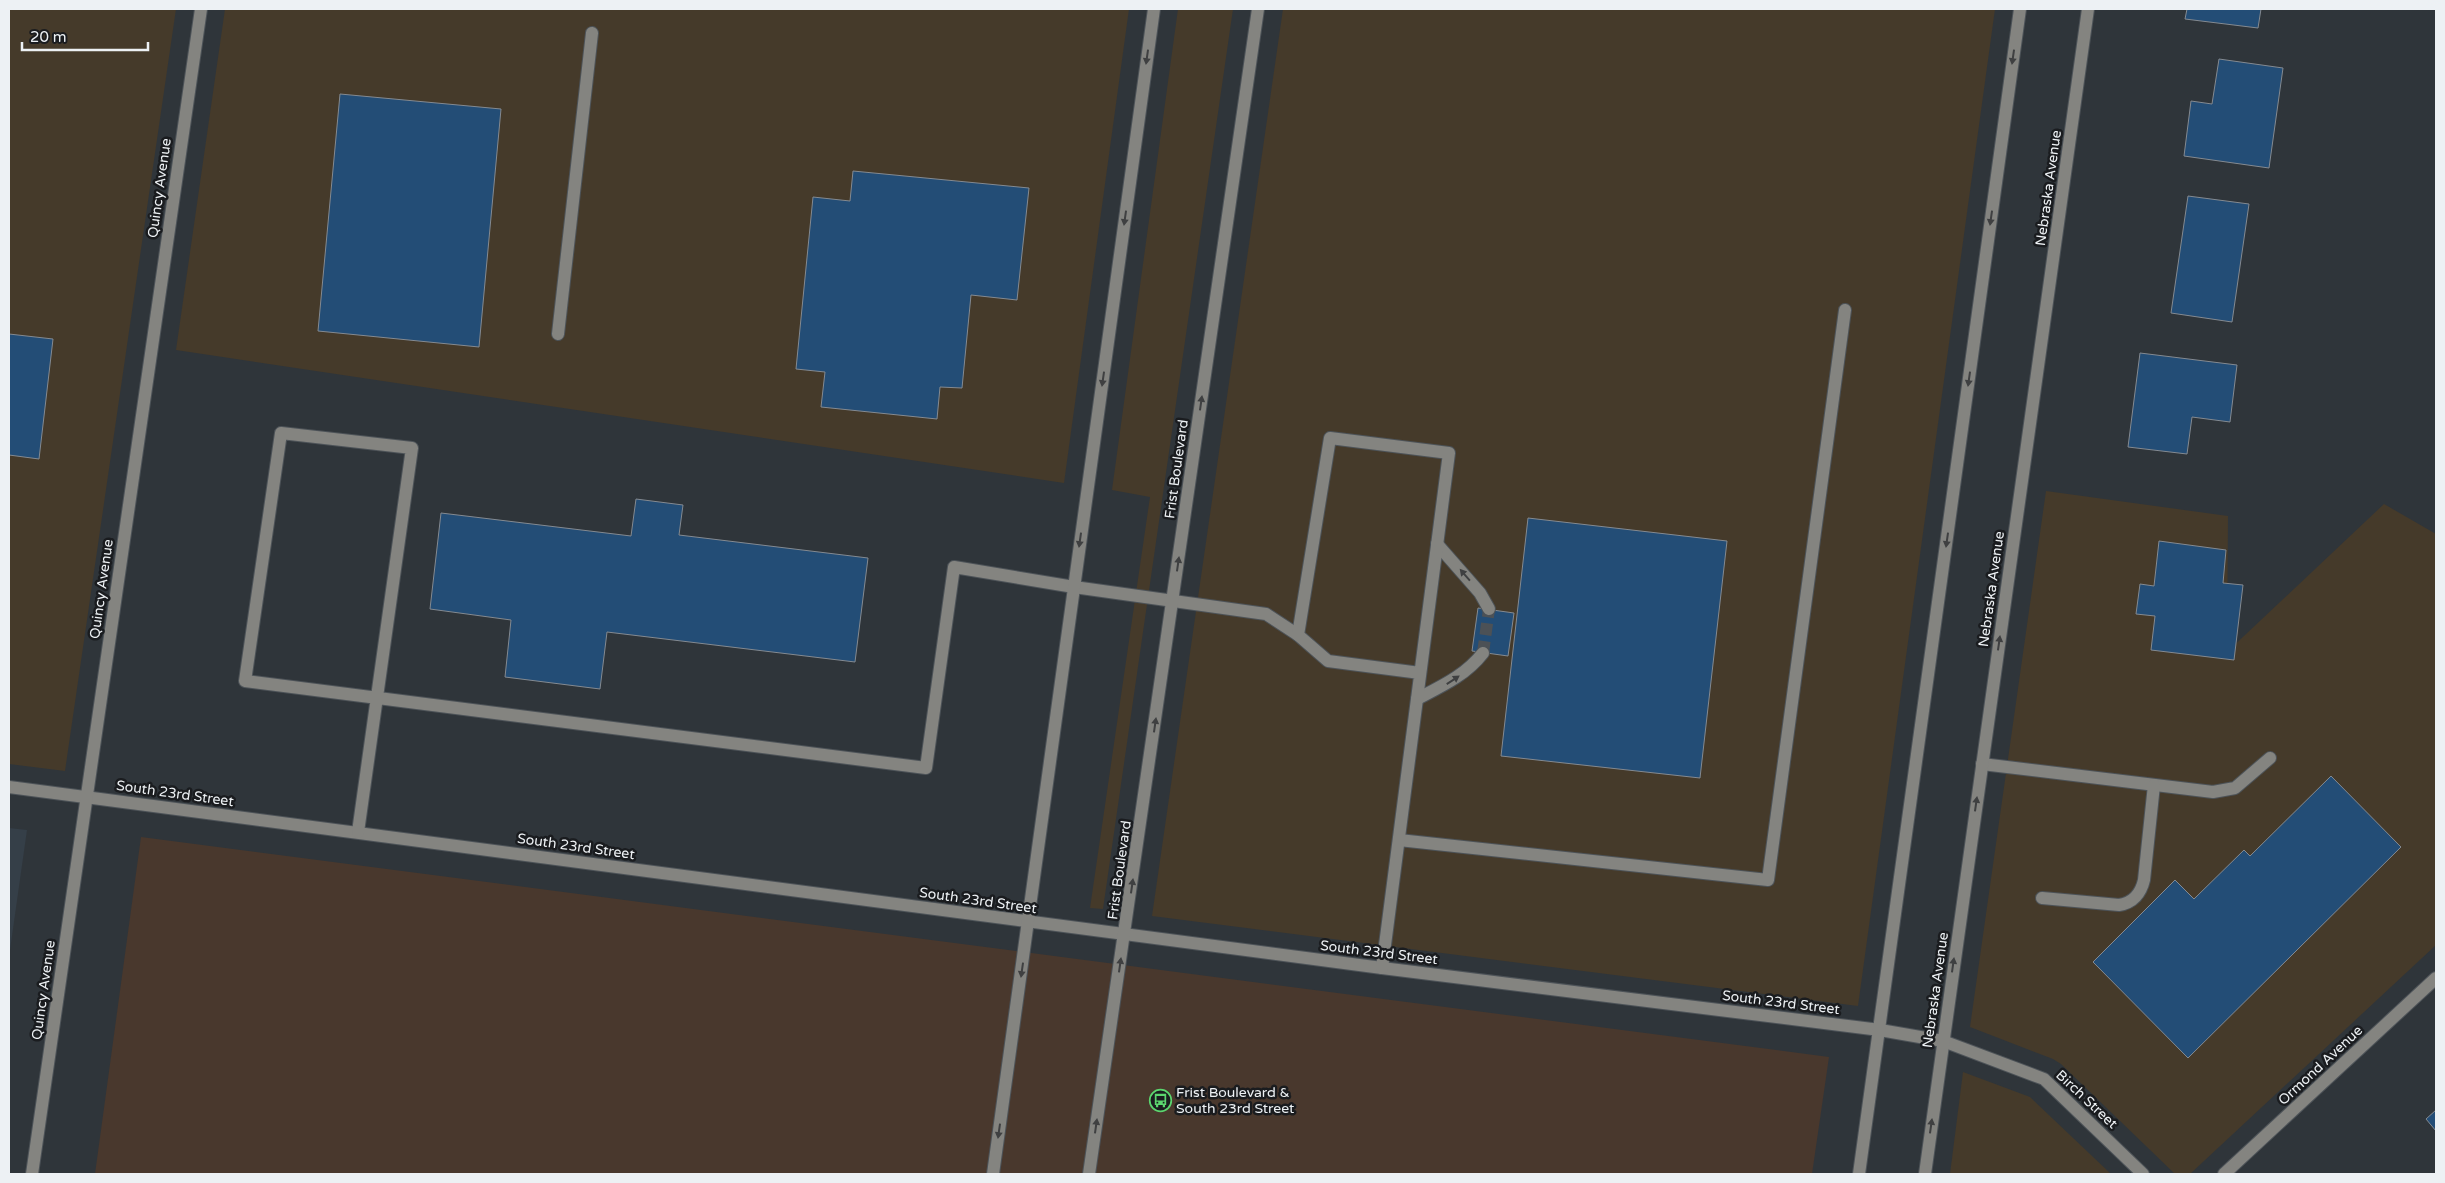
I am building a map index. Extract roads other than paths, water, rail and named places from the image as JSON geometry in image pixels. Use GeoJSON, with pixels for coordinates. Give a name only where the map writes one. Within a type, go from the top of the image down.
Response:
{"type":"FeatureCollection","features":[{"type":"Feature","properties":{"kind":"street","name":"Quincy Avenue"},"geometry":{"type":"LineString","coordinates":[[32,1174],[201,9]]}},
{"type":"Feature","properties":{"kind":"street"},"geometry":{"type":"LineString","coordinates":[[993,1174],[1154,9]]}},
{"type":"Feature","properties":{"kind":"street","name":"Frist Boulevard"},"geometry":{"type":"LineString","coordinates":[[1089,1174],[1258,9]]}},
{"type":"Feature","properties":{"kind":"street"},"geometry":{"type":"LineString","coordinates":[[1859,1174],[2020,9]]}},
{"type":"Feature","properties":{"kind":"street","name":"Nebraska Avenue"},"geometry":{"type":"LineString","coordinates":[[1925,1174],[2088,9]]}},
{"type":"Feature","properties":{"kind":"street"},"geometry":{"type":"LineString","coordinates":[[558,334],[592,33]]}},
{"type":"Feature","properties":{"kind":"street"},"geometry":{"type":"LineString","coordinates":[[1399,840],[1768,880],[1845,310]]}},
{"type":"Feature","properties":{"kind":"street"},"geometry":{"type":"LineString","coordinates":[[358,832],[376,697],[412,448],[282,433],[245,681],[376,697],[926,768],[954,567],[1074,587],[1266,614],[1298,635],[1328,661],[1420,673]]}},
{"type":"Feature","properties":{"kind":"street"},"geometry":{"type":"LineString","coordinates":[[1298,635],[1330,438],[1449,454],[1382,968]]}},
{"type":"Feature","properties":{"kind":"street"},"geometry":{"type":"LineString","coordinates":[[1437,544],[1480,593],[1489,609]]}},
{"type":"Feature","properties":{"kind":"street"},"geometry":{"type":"LineString","coordinates":[[1416,699],[1451,682],[1473,666],[1483,653]]}},
{"type":"Feature","properties":{"kind":"street"},"geometry":{"type":"LineString","coordinates":[[1982,764],[2154,785],[2224,791],[2235,788],[2270,758]]}},
{"type":"Feature","properties":{"kind":"street"},"geometry":{"type":"LineString","coordinates":[[2042,898],[2119,905],[2128,904],[2136,896],[2142,888],[2144,880],[2154,785]]}},
{"type":"Feature","properties":{"kind":"street","name":"South 23rd Street"},"geometry":{"type":"LineString","coordinates":[[9,786],[1028,922],[1880,1030],[1943,1041]]}},
{"type":"Feature","properties":{"kind":"street","name":"Ormond Avenue"},"geometry":{"type":"LineString","coordinates":[[2224,1174],[2436,978]]}},
{"type":"Feature","properties":{"kind":"street","name":"Birch Street"},"geometry":{"type":"LineString","coordinates":[[1943,1041],[2044,1079],[2144,1174]]}},
{"type":"Feature","properties":{"kind":"tunnel"},"geometry":{"type":"LineString","coordinates":[[1483,653],[1489,609]]}},
{"type":"Feature","properties":{"kind":"place","name":"Frist Boulevard & South 23rd Street"},"geometry":{"type":"Point","coordinates":[1160,1100]}}]}
